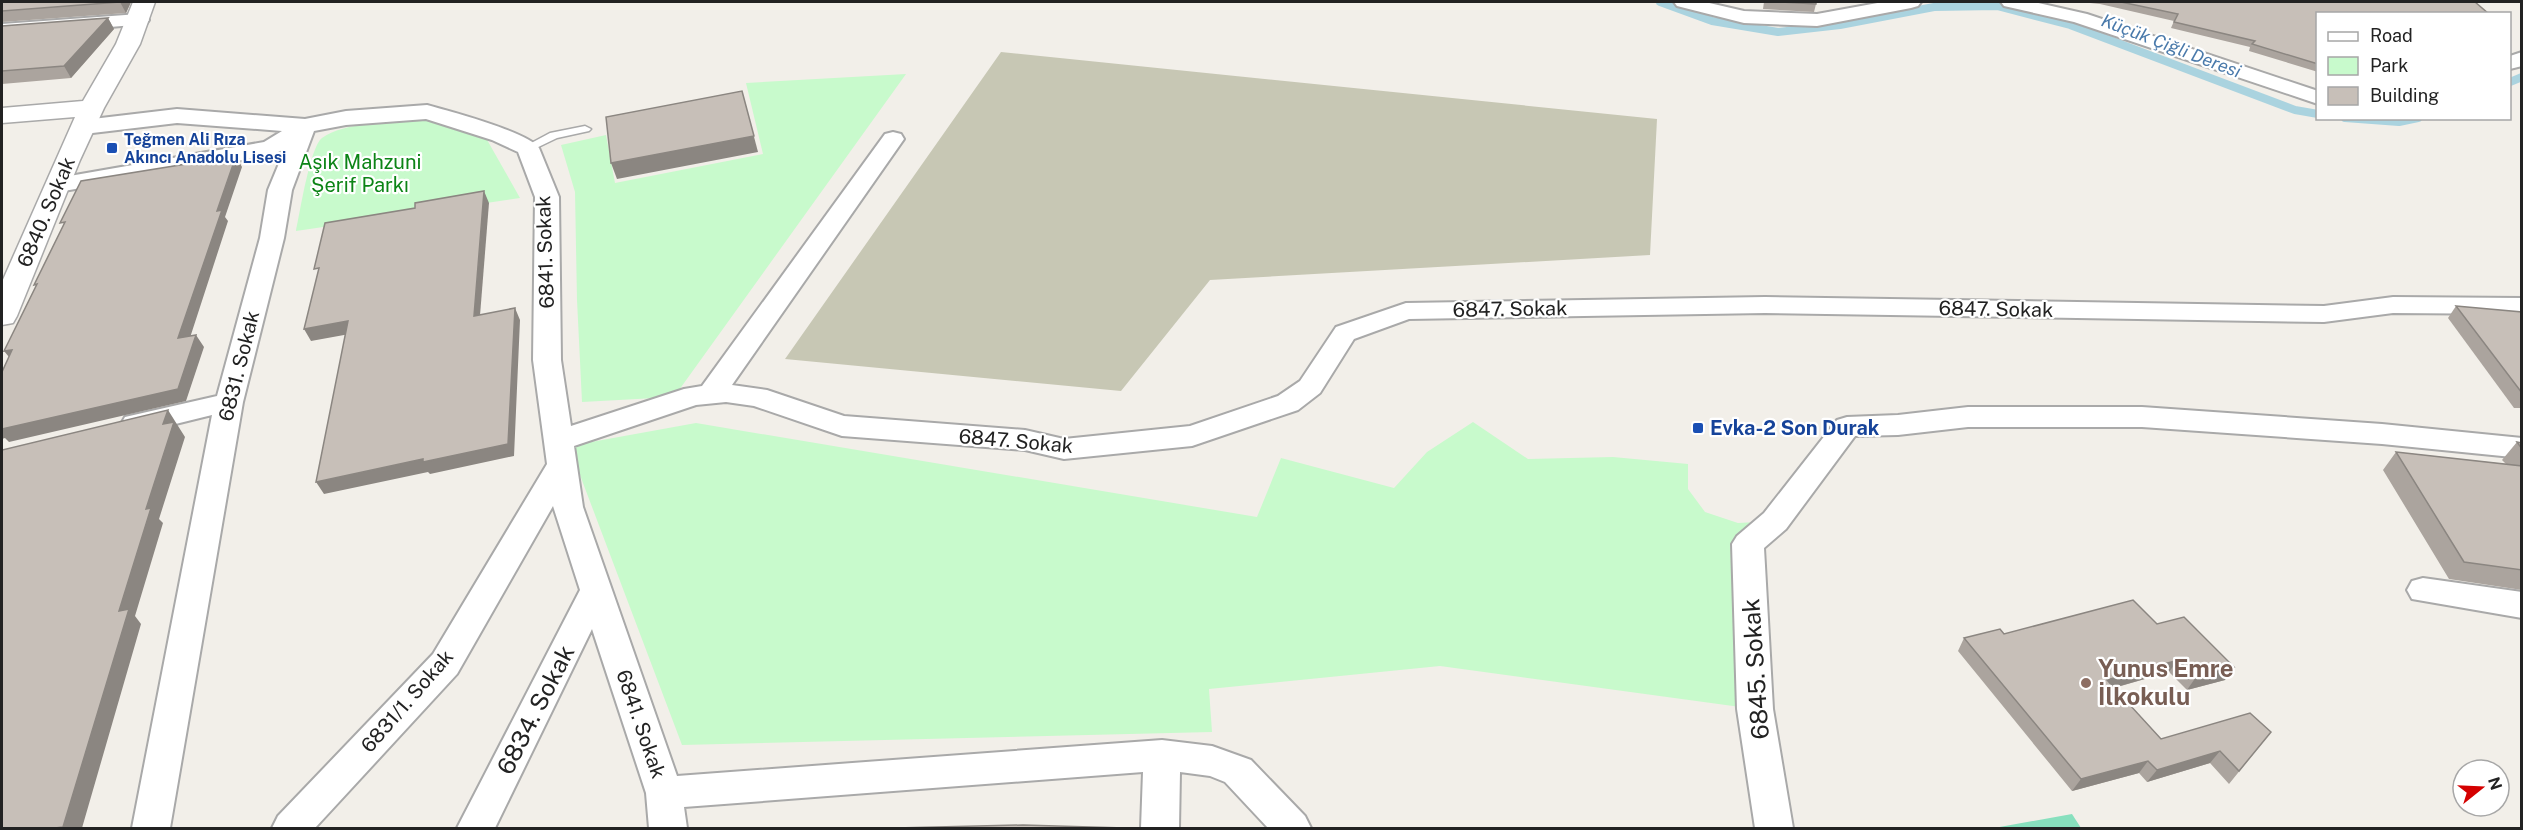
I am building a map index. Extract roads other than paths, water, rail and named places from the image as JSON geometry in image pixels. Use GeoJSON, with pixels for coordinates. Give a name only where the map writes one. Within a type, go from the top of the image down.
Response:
{"type":"FeatureCollection","features":[{"type":"Feature","properties":{"kind":"street"},"geometry":{"type":"LineString","coordinates":[[1684,2],[1744,17],[1817,20],[1911,2]]}},
{"type":"Feature","properties":{"kind":"street"},"geometry":{"type":"LineString","coordinates":[[2011,2],[2080,18],[2316,97]]}},
{"type":"Feature","properties":{"kind":"street"},"geometry":{"type":"LineString","coordinates":[[2,30],[141,11]]}},
{"type":"Feature","properties":{"kind":"street","name":"6840. Sokak"},"geometry":{"type":"LineString","coordinates":[[2,316],[88,117],[113,73],[141,11]]}},
{"type":"Feature","properties":{"kind":"street"},"geometry":{"type":"LineString","coordinates":[[2,115],[177,116],[305,126],[346,118],[427,112],[500,135],[528,148]]}},
{"type":"Feature","properties":{"kind":"street"},"geometry":{"type":"LineString","coordinates":[[58,185],[271,148],[305,126]]}},
{"type":"Feature","properties":{"kind":"street","name":"6831. Sokak"},"geometry":{"type":"LineString","coordinates":[[151,828],[229,402],[272,238],[280,190],[305,126]]}},
{"type":"Feature","properties":{"kind":"street"},"geometry":{"type":"LineString","coordinates":[[711,394],[892,139]]}},
{"type":"Feature","properties":{"kind":"street","name":"6841. Sokak"},"geometry":{"type":"LineString","coordinates":[[528,148],[547,197],[547,360],[568,507],[664,794],[669,828]]}},
{"type":"Feature","properties":{"kind":"street","name":"6847. Sokak"},"geometry":{"type":"LineString","coordinates":[[559,454],[694,396],[726,393],[758,397],[842,426],[1025,440],[1064,449],[1192,436],[1288,403],[1310,387],[1345,333],[1406,311],[1765,305],[2324,314],[2393,305],[2522,306]]}},
{"type":"Feature","properties":{"kind":"street"},"geometry":{"type":"LineString","coordinates":[[104,432],[229,402]]}},
{"type":"Feature","properties":{"kind":"street","name":"6845. Sokak"},"geometry":{"type":"LineString","coordinates":[[1774,828],[1755,709],[1748,544],[1774,521],[1847,427],[1899,425],[1968,417],[2142,417],[2382,434],[2522,448]]}},
{"type":"Feature","properties":{"kind":"street","name":"6831/1. Sokak"},"geometry":{"type":"LineString","coordinates":[[291,828],[445,664],[559,454]]}},
{"type":"Feature","properties":{"kind":"street"},"geometry":{"type":"LineString","coordinates":[[2423,590],[2522,605]]}},
{"type":"Feature","properties":{"kind":"street","name":"6834. Sokak"},"geometry":{"type":"LineString","coordinates":[[476,828],[595,591]]}},
{"type":"Feature","properties":{"kind":"street"},"geometry":{"type":"LineString","coordinates":[[1160,828],[1162,755]]}},
{"type":"Feature","properties":{"kind":"street"},"geometry":{"type":"LineString","coordinates":[[664,794],[1162,755],[1212,761],[1238,771],[1292,828]]}},
{"type":"Feature","properties":{"kind":"lane"},"geometry":{"type":"LineString","coordinates":[[528,148],[554,135],[585,129]]}},
{"type":"Feature","properties":{"kind":"waterway","name":"Küçük Çiğli Deresi"},"geometry":{"type":"LineString","coordinates":[[1660,2],[1712,21],[1778,32],[1840,25],[1934,7],[1997,6],[2070,25],[2295,110],[2316,114]]}},
{"type":"Feature","properties":{"kind":"waterway","name":"Küçük Çiğli Deresi"},"geometry":{"type":"LineString","coordinates":[[2511,82],[2522,77]]}},
{"type":"Feature","properties":{"kind":"waterway","name":"Küçük Çiğli Deresi"},"geometry":{"type":"LineString","coordinates":[[2372,120],[2399,122],[2408,120]]}},
{"type":"Feature","properties":{"kind":"place","name":"Teğmen Ali Rıza Akıncı Anadolu Lisesi"},"geometry":{"type":"Point","coordinates":[112,148]}},
{"type":"Feature","properties":{"kind":"place","name":"Evka-2 Son Durak"},"geometry":{"type":"Point","coordinates":[1698,428]}},
{"type":"Feature","properties":{"kind":"place","name":"Yunus Emre İlkokulu"},"geometry":{"type":"Point","coordinates":[2086,683]}},
{"type":"Feature","properties":{"kind":"park label","name":"Aşık Mahzuni Şerif Parkı"},"geometry":{"type":"Point","coordinates":[360,174]}}]}
